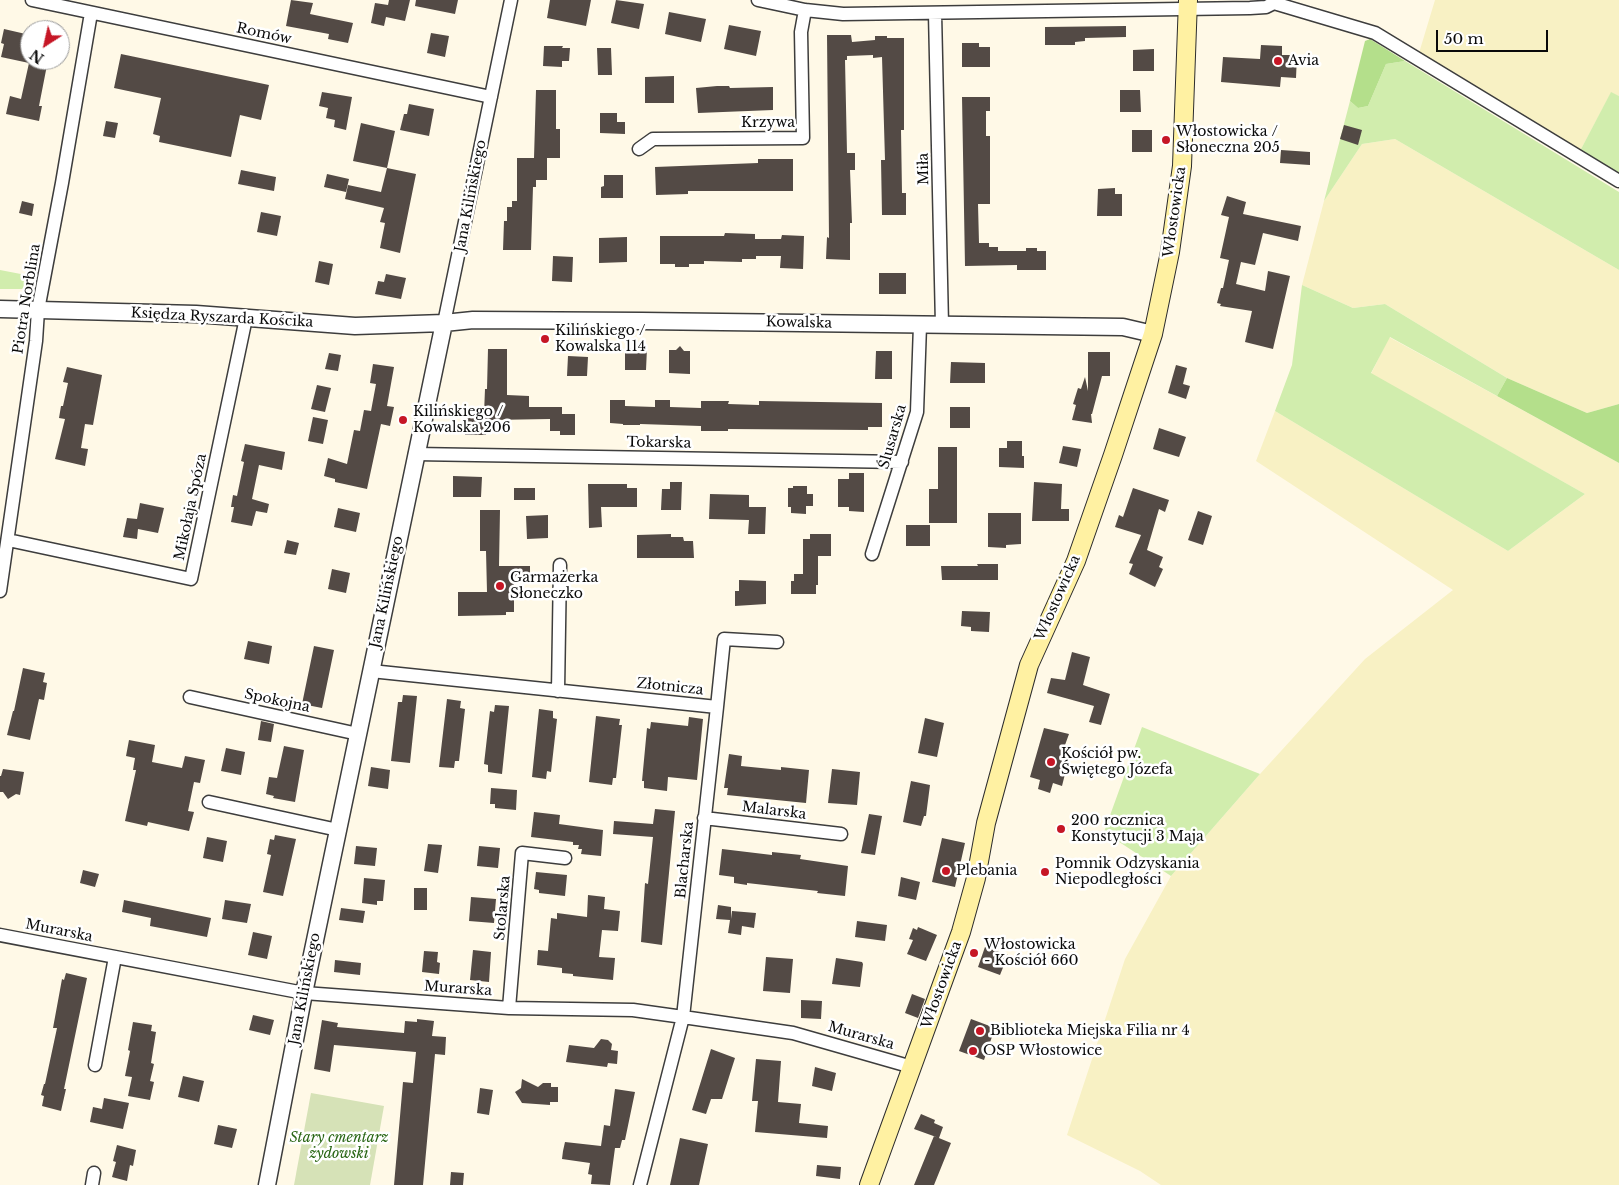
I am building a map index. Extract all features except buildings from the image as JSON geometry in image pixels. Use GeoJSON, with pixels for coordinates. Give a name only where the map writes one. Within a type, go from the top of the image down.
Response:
{"type":"FeatureCollection","features":[{"type":"Feature","properties":{"kind":"main road","name":"Włostowicka"},"geometry":{"type":"LineString","coordinates":[[869,1185],[961,932],[976,878],[986,823],[1029,665],[1076,561],[1120,436],[1153,334],[1170,252],[1182,166],[1188,4]]}},
{"type":"Feature","properties":{"kind":"street","name":"Romów"},"geometry":{"type":"LineString","coordinates":[[32,0],[491,97]]}},
{"type":"Feature","properties":{"kind":"street","name":"Jana Kilińskiego"},"geometry":{"type":"LineString","coordinates":[[267,1185],[304,993],[511,0]]}},
{"type":"Feature","properties":{"kind":"street"},"geometry":{"type":"LineString","coordinates":[[758,0],[805,10],[843,14],[935,13],[1188,4],[1266,7],[1274,2],[1375,33],[1619,181]]}},
{"type":"Feature","properties":{"kind":"street","name":"Krzywa"},"geometry":{"type":"LineString","coordinates":[[639,149],[653,139],[803,138],[801,32],[805,10]]}},
{"type":"Feature","properties":{"kind":"street","name":"Piotra Norblina"},"geometry":{"type":"LineString","coordinates":[[0,591],[36,341],[38,310],[91,13]]}},
{"type":"Feature","properties":{"kind":"street","name":"Miła"},"geometry":{"type":"LineString","coordinates":[[935,13],[942,325]]}},
{"type":"Feature","properties":{"kind":"street","name":"Księdza Ryszarda Kościka"},"geometry":{"type":"LineString","coordinates":[[0,309],[196,314],[354,326],[444,323]]}},
{"type":"Feature","properties":{"kind":"street","name":"Mikołaja Spóza"},"geometry":{"type":"LineString","coordinates":[[8,540],[191,579],[246,318]]}},
{"type":"Feature","properties":{"kind":"street","name":"Kowalska"},"geometry":{"type":"LineString","coordinates":[[444,323],[474,320],[1123,327],[1153,334]]}},
{"type":"Feature","properties":{"kind":"street","name":"Ślusarska"},"geometry":{"type":"LineString","coordinates":[[872,554],[918,412],[920,325]]}},
{"type":"Feature","properties":{"kind":"street","name":"Tokarska"},"geometry":{"type":"LineString","coordinates":[[416,454],[902,462]]}},
{"type":"Feature","properties":{"kind":"street"},"geometry":{"type":"LineString","coordinates":[[558,691],[560,565]]}},
{"type":"Feature","properties":{"kind":"street","name":"Złotnicza"},"geometry":{"type":"LineString","coordinates":[[371,671],[716,707],[724,639],[777,642]]}},
{"type":"Feature","properties":{"kind":"street","name":"Spokojna"},"geometry":{"type":"LineString","coordinates":[[190,697],[358,734]]}},
{"type":"Feature","properties":{"kind":"street","name":"Blacharska"},"geometry":{"type":"LineString","coordinates":[[640,1185],[683,1017],[716,707]]}},
{"type":"Feature","properties":{"kind":"street"},"geometry":{"type":"LineString","coordinates":[[209,802],[338,830]]}},
{"type":"Feature","properties":{"kind":"street","name":"Malarska"},"geometry":{"type":"LineString","coordinates":[[704,818],[841,834]]}},
{"type":"Feature","properties":{"kind":"street","name":"Stolarska"},"geometry":{"type":"LineString","coordinates":[[509,1008],[522,853],[565,858]]}},
{"type":"Feature","properties":{"kind":"street","name":"Murarska"},"geometry":{"type":"LineString","coordinates":[[0,935],[304,993],[509,1008],[633,1010],[683,1017],[793,1033],[912,1067]]}},
{"type":"Feature","properties":{"kind":"street"},"geometry":{"type":"LineString","coordinates":[[95,1065],[115,957]]}},
{"type":"Feature","properties":{"kind":"shaded area"},"geometry":{"type":"Polygon","coordinates":[[[1435,0],[1619,0],[1619,96],[1611,93],[1580,151],[1419,53],[1435,0]]]}},
{"type":"Feature","properties":{"kind":"shaded area"},"geometry":{"type":"Polygon","coordinates":[[[1395,139],[1619,270],[1619,404],[1587,413],[1507,378],[1385,304],[1353,308],[1302,285],[1324,201],[1362,144],[1395,139]]]}},
{"type":"Feature","properties":{"kind":"shaded area"},"geometry":{"type":"Polygon","coordinates":[[[1389,337],[1619,463],[1619,1185],[1161,1185],[1140,1171],[1067,1135],[1125,959],[1171,876],[1260,774],[1365,659],[1453,590],[1256,461],[1275,411],[1508,551],[1585,494],[1371,374],[1389,337]]]}},
{"type":"Feature","properties":{"kind":"green space"},"geometry":{"type":"Polygon","coordinates":[[[1370,39],[1405,61],[1386,64],[1368,106],[1358,108],[1350,101],[1365,41],[1370,39]]]}},
{"type":"Feature","properties":{"kind":"green space"},"geometry":{"type":"Polygon","coordinates":[[[1405,61],[1619,192],[1619,270],[1395,139],[1362,144],[1324,201],[1350,101],[1358,108],[1368,106],[1386,64],[1405,61]]]}},
{"type":"Feature","properties":{"kind":"green space"},"geometry":{"type":"Polygon","coordinates":[[[1611,92],[1619,96],[1619,174],[1580,151],[1611,92]]]}},
{"type":"Feature","properties":{"kind":"green space"},"geometry":{"type":"Polygon","coordinates":[[[0,270],[26,275],[23,289],[0,289],[0,270]]]}},
{"type":"Feature","properties":{"kind":"green space"},"geometry":{"type":"Polygon","coordinates":[[[1302,285],[1353,308],[1385,304],[1507,378],[1497,396],[1390,337],[1371,373],[1585,494],[1508,551],[1275,411],[1292,365],[1302,285]]]}},
{"type":"Feature","properties":{"kind":"green space"},"geometry":{"type":"Polygon","coordinates":[[[1507,378],[1587,413],[1619,404],[1619,463],[1497,396],[1507,378]]]}},
{"type":"Feature","properties":{"kind":"green space"},"geometry":{"type":"Polygon","coordinates":[[[1142,727],[1260,774],[1171,876],[1104,832],[1142,727]]]}},
{"type":"Feature","properties":{"kind":"green space","name":"Stary cmentarz żydowski"},"geometry":{"type":"Polygon","coordinates":[[[311,1093],[384,1106],[370,1185],[294,1185],[311,1093]]]}},
{"type":"Feature","properties":{"kind":"place","name":"Avia"},"geometry":{"type":"Point","coordinates":[1278,61]}},
{"type":"Feature","properties":{"kind":"place","name":"Włostowicka / Słoneczna 205"},"geometry":{"type":"Point","coordinates":[1166,140]}},
{"type":"Feature","properties":{"kind":"place","name":"Kilińskiego / Kowalska 114"},"geometry":{"type":"Point","coordinates":[545,339]}},
{"type":"Feature","properties":{"kind":"place","name":"Kilińskiego / Kowalska 206"},"geometry":{"type":"Point","coordinates":[403,420]}},
{"type":"Feature","properties":{"kind":"place","name":"Garmażerka Słoneczko"},"geometry":{"type":"Point","coordinates":[500,586]}},
{"type":"Feature","properties":{"kind":"place","name":"Kościół pw. Świętego Józefa"},"geometry":{"type":"Point","coordinates":[1051,762]}},
{"type":"Feature","properties":{"kind":"place","name":"200 rocznica Konstytucji 3 Maja"},"geometry":{"type":"Point","coordinates":[1061,829]}},
{"type":"Feature","properties":{"kind":"place","name":"Plebania"},"geometry":{"type":"Point","coordinates":[946,871]}},
{"type":"Feature","properties":{"kind":"place","name":"Pomnik Odzyskania Niepodległości"},"geometry":{"type":"Point","coordinates":[1045,872]}},
{"type":"Feature","properties":{"kind":"place","name":"Włostowicka - Kościół 660"},"geometry":{"type":"Point","coordinates":[974,953]}},
{"type":"Feature","properties":{"kind":"place","name":"Biblioteka Miejska Filia nr 4"},"geometry":{"type":"Point","coordinates":[980,1031]}},
{"type":"Feature","properties":{"kind":"place","name":"OSP Włostowice"},"geometry":{"type":"Point","coordinates":[973,1051]}}]}
